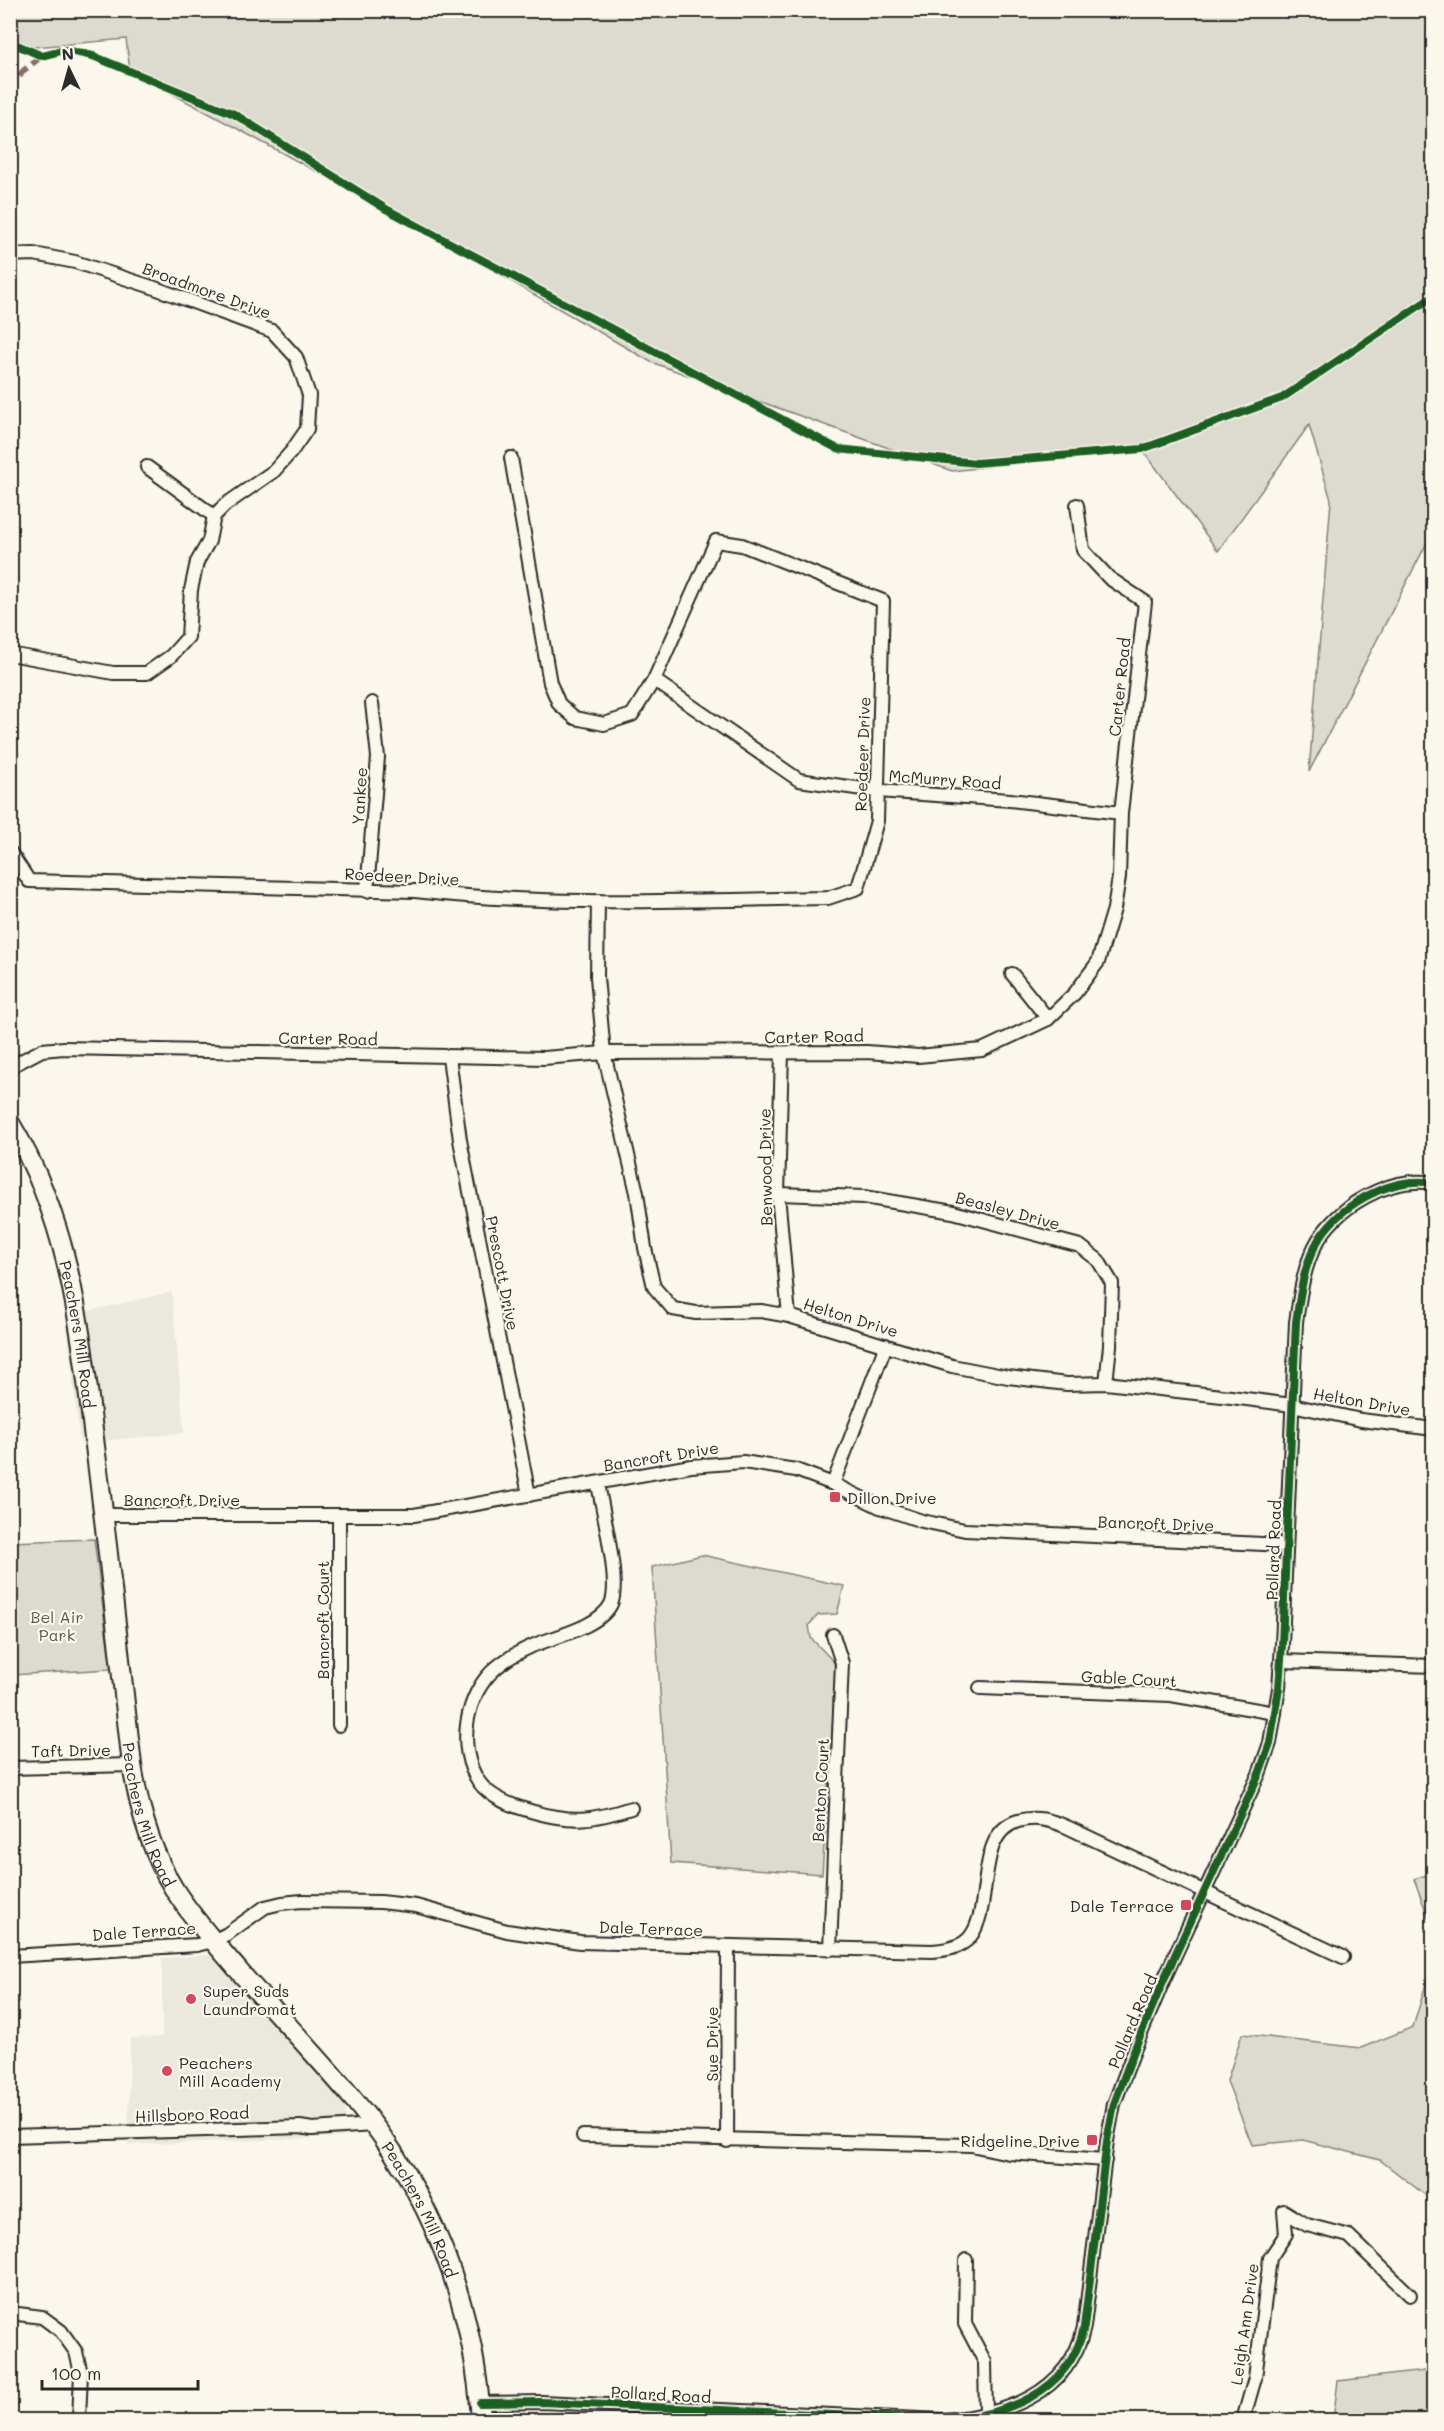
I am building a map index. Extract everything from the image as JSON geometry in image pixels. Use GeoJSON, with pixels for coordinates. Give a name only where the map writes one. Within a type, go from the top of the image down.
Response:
{"type":"FeatureCollection","features":[{"type":"Feature","properties":{"kind":"main road","name":"Peachers Mill Road"},"geometry":{"type":"LineString","coordinates":[[10,1123],[43,1186],[67,1258],[79,1316],[132,1765],[148,1831],[173,1888],[213,1941],[355,2100],[396,2157],[433,2222],[450,2264],[472,2349],[481,2412]]}},
{"type":"Feature","properties":{"kind":"street","name":"Broadmore Drive"},"geometry":{"type":"LineString","coordinates":[[10,255],[34,254],[75,262],[238,317],[272,331],[296,357],[309,395],[307,429],[274,471],[214,516]]}},
{"type":"Feature","properties":{"kind":"street","name":"Roedeer Drive"},"geometry":{"type":"LineString","coordinates":[[10,852],[29,880],[598,901],[828,898],[858,888],[877,821],[883,601],[742,545],[716,541],[654,680],[632,715],[604,724],[575,718],[558,704],[550,683],[511,458]]}},
{"type":"Feature","properties":{"kind":"street"},"geometry":{"type":"LineString","coordinates":[[10,654],[113,673],[147,673],[171,656],[188,637],[191,590],[197,562],[208,541],[214,516],[147,467]]}},
{"type":"Feature","properties":{"kind":"street","name":"Carter Road"},"geometry":{"type":"LineString","coordinates":[[10,1067],[42,1050],[64,1048],[544,1058],[603,1053],[867,1052],[918,1056],[982,1050],[1048,1019],[1075,993],[1098,962],[1114,909],[1119,878],[1121,813],[1145,602],[1109,578],[1083,550],[1077,506]]}},
{"type":"Feature","properties":{"kind":"street","name":"McMurry Road"},"geometry":{"type":"LineString","coordinates":[[654,680],[799,780],[877,791],[1010,800],[1121,813]]}},
{"type":"Feature","properties":{"kind":"street","name":"Yankee"},"geometry":{"type":"LineString","coordinates":[[367,891],[378,757],[372,703]]}},
{"type":"Feature","properties":{"kind":"street","name":"Helton Drive"},"geometry":{"type":"LineString","coordinates":[[598,901],[597,977],[603,1053],[638,1193],[645,1248],[654,1287],[673,1309],[696,1313],[761,1311],[789,1316],[952,1366],[1008,1377],[1067,1384],[1106,1383],[1292,1405],[1361,1420],[1434,1429]]}},
{"type":"Feature","properties":{"kind":"street"},"geometry":{"type":"LineString","coordinates":[[1012,974],[1048,1019]]}},
{"type":"Feature","properties":{"kind":"street","name":"Benwood Drive"},"geometry":{"type":"LineString","coordinates":[[782,1053],[778,1194],[789,1316]]}},
{"type":"Feature","properties":{"kind":"street","name":"Prescott Drive"},"geometry":{"type":"LineString","coordinates":[[449,1057],[460,1140],[528,1495]]}},
{"type":"Feature","properties":{"kind":"street","name":"Pollard Road"},"geometry":{"type":"LineString","coordinates":[[481,2412],[541,2402],[897,2420],[942,2420],[986,2415],[1015,2406],[1039,2392],[1065,2367],[1077,2348],[1084,2327],[1111,2121],[1122,2082],[1204,1890],[1259,1774],[1270,1743],[1281,1661],[1296,1322],[1303,1278],[1314,1246],[1334,1218],[1377,1189],[1425,1181],[1434,1183]]}},
{"type":"Feature","properties":{"kind":"street","name":"Beasley Drive"},"geometry":{"type":"LineString","coordinates":[[778,1194],[864,1197],[942,1210],[1080,1246],[1098,1260],[1112,1283],[1106,1383]]}},
{"type":"Feature","properties":{"kind":"street"},"geometry":{"type":"LineString","coordinates":[[833,1484],[886,1345]]}},
{"type":"Feature","properties":{"kind":"street","name":"Bancroft Drive"},"geometry":{"type":"LineString","coordinates":[[104,1515],[432,1514],[691,1466],[728,1462],[781,1467],[833,1484],[880,1508],[922,1521],[965,1530],[1286,1545]]}},
{"type":"Feature","properties":{"kind":"street"},"geometry":{"type":"LineString","coordinates":[[598,1483],[611,1552],[614,1585],[611,1605],[597,1619],[565,1635],[531,1646],[496,1667],[479,1689],[466,1723],[467,1758],[480,1784],[504,1803],[566,1819],[598,1819],[631,1808]]}},
{"type":"Feature","properties":{"kind":"street","name":"Bancroft Court"},"geometry":{"type":"LineString","coordinates":[[339,1515],[339,1725]]}},
{"type":"Feature","properties":{"kind":"street","name":"Benton Court"},"geometry":{"type":"LineString","coordinates":[[830,1949],[842,1663],[832,1635]]}},
{"type":"Feature","properties":{"kind":"street"},"geometry":{"type":"LineString","coordinates":[[1281,1661],[1434,1666]]}},
{"type":"Feature","properties":{"kind":"street","name":"Gable Court"},"geometry":{"type":"LineString","coordinates":[[980,1688],[1171,1695],[1275,1713]]}},
{"type":"Feature","properties":{"kind":"street","name":"Taft Drive"},"geometry":{"type":"LineString","coordinates":[[10,1768],[132,1765]]}},
{"type":"Feature","properties":{"kind":"street","name":"Dale Terrace"},"geometry":{"type":"LineString","coordinates":[[10,1956],[197,1945],[213,1941],[265,1907],[282,1902],[302,1901],[381,1902],[416,1906],[507,1931],[580,1942],[932,1951],[950,1949],[969,1939],[979,1921],[991,1850],[997,1837],[1013,1822],[1036,1818],[1056,1822],[1343,1957]]}},
{"type":"Feature","properties":{"kind":"street","name":"Sue Drive"},"geometry":{"type":"LineString","coordinates":[[727,2141],[728,1947]]}},
{"type":"Feature","properties":{"kind":"street","name":"Hillsboro Road"},"geometry":{"type":"LineString","coordinates":[[10,2136],[300,2127],[312,2129],[374,2125]]}},
{"type":"Feature","properties":{"kind":"street"},"geometry":{"type":"LineString","coordinates":[[583,2136],[971,2145],[1009,2153],[1105,2160]]}},
{"type":"Feature","properties":{"kind":"street","name":"Leigh Ann Drive"},"geometry":{"type":"LineString","coordinates":[[1243,2421],[1255,2378],[1270,2258],[1286,2234],[1284,2211],[1307,2225],[1350,2236],[1410,2295]]}},
{"type":"Feature","properties":{"kind":"street"},"geometry":{"type":"LineString","coordinates":[[966,2260],[965,2324],[985,2362],[986,2415]]}},
{"type":"Feature","properties":{"kind":"street"},"geometry":{"type":"LineString","coordinates":[[10,2313],[42,2317],[61,2331],[76,2352],[81,2373],[79,2421]]}},
{"type":"Feature","properties":{"kind":"shaded area"},"geometry":{"type":"Polygon","coordinates":[[[172,1292],[184,1433],[80,1443],[66,1316],[172,1292]]]}},
{"type":"Feature","properties":{"kind":"shaded area"},"geometry":{"type":"Polygon","coordinates":[[[235,1953],[303,2029],[289,2044],[345,2104],[346,2137],[128,2145],[130,2038],[162,2037],[162,1958],[235,1953]]]}},
{"type":"Feature","properties":{"kind":"green space"},"geometry":{"type":"Polygon","coordinates":[[[10,11],[1433,11],[1433,531],[1309,772],[1331,500],[1309,425],[1218,551],[1142,449],[952,471],[651,362],[386,209],[130,71],[126,39],[11,49],[10,11]]]}},
{"type":"Feature","properties":{"kind":"green space","name":"Bel Air Park"},"geometry":{"type":"Polygon","coordinates":[[[94,1539],[111,1669],[11,1675],[11,1542],[94,1539]]]}},
{"type":"Feature","properties":{"kind":"green space"},"geometry":{"type":"Polygon","coordinates":[[[702,1555],[844,1586],[837,1614],[818,1615],[809,1625],[811,1638],[834,1662],[836,1676],[822,1874],[671,1863],[652,1567],[702,1555]]]}},
{"type":"Feature","properties":{"kind":"green space"},"geometry":{"type":"Polygon","coordinates":[[[1434,1873],[1433,1930],[1414,1879],[1434,1873]]]}},
{"type":"Feature","properties":{"kind":"green space"},"geometry":{"type":"Polygon","coordinates":[[[1433,1961],[1433,2201],[1380,2160],[1303,2140],[1252,2145],[1227,2081],[1242,2034],[1361,2048],[1413,2027],[1433,1961]]]}},
{"type":"Feature","properties":{"kind":"green space"},"geometry":{"type":"Polygon","coordinates":[[[1433,2370],[1433,2420],[1333,2420],[1338,2381],[1433,2370]]]}},
{"type":"Feature","properties":{"kind":"marked path"},"geometry":{"type":"LineString","coordinates":[[10,92],[23,71],[42,56]]}},
{"type":"Feature","properties":{"kind":"cycle path"},"geometry":{"type":"LineString","coordinates":[[10,42],[42,56],[65,50],[93,56],[234,114],[386,209],[838,449],[976,463],[1142,449],[1282,398],[1434,296]]}},
{"type":"Feature","properties":{"kind":"cycle path"},"geometry":{"type":"LineString","coordinates":[[480,2403],[541,2402],[942,2420],[965,2418],[1010,2407],[1030,2398],[1049,2385],[1064,2370],[1076,2350],[1084,2327],[1107,2141],[1114,2104],[1164,1979],[1259,1774],[1270,1743],[1279,1688],[1282,1645],[1296,1322],[1302,1283],[1315,1246],[1324,1232],[1350,1207],[1382,1189],[1399,1184],[1434,1183]]}},
{"type":"Feature","properties":{"kind":"place","name":"Dillon Drive"},"geometry":{"type":"Point","coordinates":[835,1497]}},
{"type":"Feature","properties":{"kind":"place","name":"Dale Terrace"},"geometry":{"type":"Point","coordinates":[1186,1905]}},
{"type":"Feature","properties":{"kind":"place","name":"Super Suds Laundromat"},"geometry":{"type":"Point","coordinates":[191,1999]}},
{"type":"Feature","properties":{"kind":"place","name":"Peachers Mill Academy"},"geometry":{"type":"Point","coordinates":[167,2071]}},
{"type":"Feature","properties":{"kind":"place","name":"Ridgeline Drive"},"geometry":{"type":"Point","coordinates":[1092,2140]}}]}
